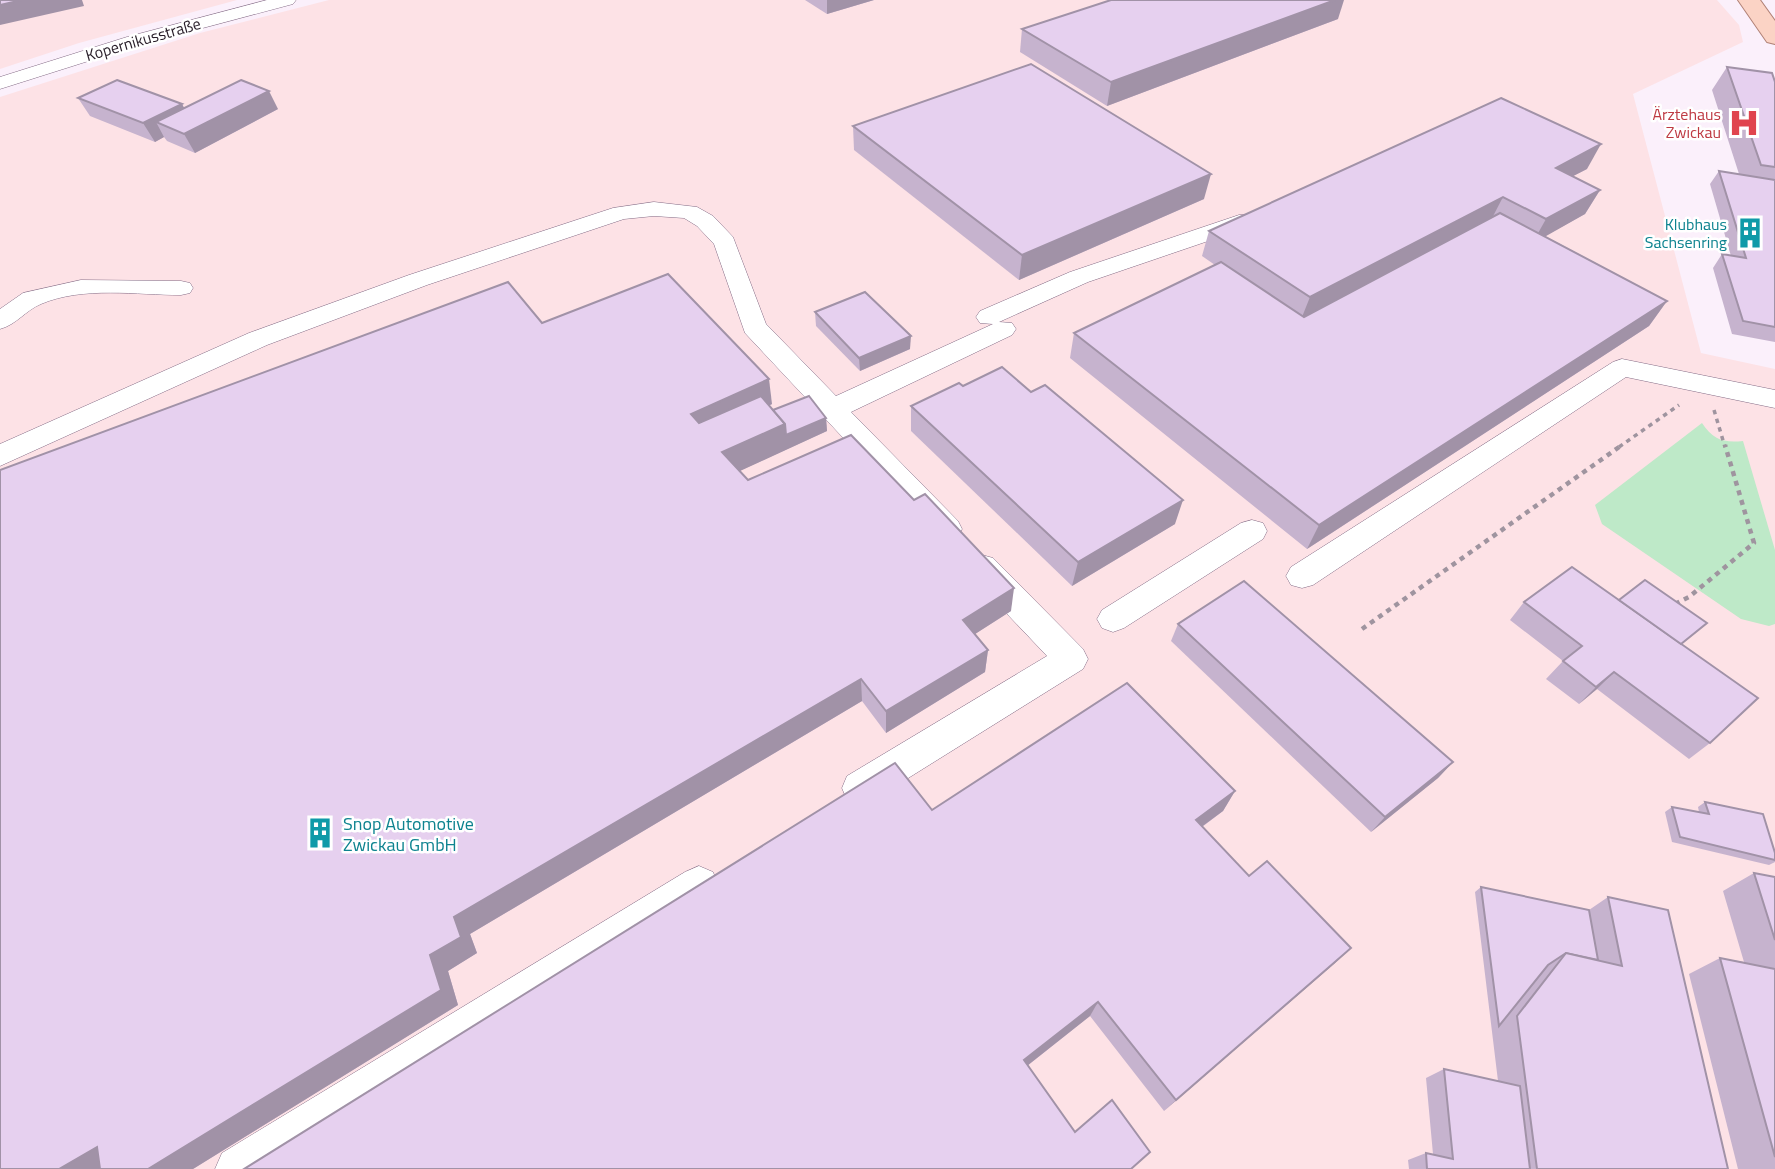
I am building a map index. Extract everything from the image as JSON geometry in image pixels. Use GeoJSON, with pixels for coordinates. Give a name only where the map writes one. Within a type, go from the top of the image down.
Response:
{"type":"FeatureCollection","features":[{"type":"Feature","properties":{"kind":"main road"},"geometry":{"type":"LineString","coordinates":[[1749,0],[1775,37]]}},
{"type":"Feature","properties":{"kind":"street","name":"Kopernikusstraße"},"geometry":{"type":"LineString","coordinates":[[0,83],[120,45],[283,1]]}},
{"type":"Feature","properties":{"kind":"street"},"geometry":{"type":"LineString","coordinates":[[0,456],[258,339],[418,280],[621,214],[654,209],[689,212],[705,221],[725,242],[754,327],[1071,659],[827,808]]}},
{"type":"Feature","properties":{"kind":"street"},"geometry":{"type":"LineString","coordinates":[[833,409],[1079,277],[1232,226],[1270,209]]}},
{"type":"Feature","properties":{"kind":"street"},"geometry":{"type":"LineString","coordinates":[[0,321],[32,298],[81,287],[181,289]]}},
{"type":"Feature","properties":{"kind":"street"},"geometry":{"type":"LineString","coordinates":[[1302,576],[1622,368],[1710,395],[1775,399]]}},
{"type":"Feature","properties":{"kind":"street"},"geometry":{"type":"LineString","coordinates":[[1113,619],[1252,531]]}},
{"type":"Feature","properties":{"kind":"street"},"geometry":{"type":"LineString","coordinates":[[238,1169],[338,1105],[722,872]]}},
{"type":"Feature","properties":{"kind":"path"},"geometry":{"type":"LineString","coordinates":[[1362,629],[1710,395],[1754,543],[1689,597],[1669,607]]}},
{"type":"Feature","properties":{"kind":"shaded area"},"geometry":{"type":"Polygon","coordinates":[[[0,0],[237,0],[79,43],[0,69],[0,0]]]}},
{"type":"Feature","properties":{"kind":"shaded area"},"geometry":{"type":"Polygon","coordinates":[[[329,0],[1717,0],[1739,25],[1743,42],[1633,94],[1701,353],[1775,369],[1775,1169],[0,1169],[0,97],[200,33],[329,0]]]}},
{"type":"Feature","properties":{"kind":"green space"},"geometry":{"type":"Polygon","coordinates":[[[1702,423],[1710,433],[1720,439],[1743,441],[1775,550],[1775,624],[1769,626],[1741,619],[1602,524],[1595,505],[1702,423]]]}},
{"type":"Feature","properties":{"kind":"building"},"geometry":{"type":"Polygon","coordinates":[[[0,0],[22,0],[0,5],[0,0]]]}},
{"type":"Feature","properties":{"kind":"building"},"geometry":{"type":"Polygon","coordinates":[[[1111,0],[1335,0],[1111,82],[1022,29],[1111,0]]]}},
{"type":"Feature","properties":{"kind":"building"},"geometry":{"type":"Polygon","coordinates":[[[1031,64],[1211,174],[1022,255],[853,126],[1031,64]]]}},
{"type":"Feature","properties":{"kind":"building"},"geometry":{"type":"Polygon","coordinates":[[[1727,67],[1772,73],[1775,82],[1775,167],[1761,165],[1727,67]]]}},
{"type":"Feature","properties":{"kind":"building"},"geometry":{"type":"Polygon","coordinates":[[[117,80],[182,104],[143,123],[78,98],[117,80]]]}},
{"type":"Feature","properties":{"kind":"building"},"geometry":{"type":"Polygon","coordinates":[[[241,80],[269,91],[184,134],[156,122],[241,80]]]}},
{"type":"Feature","properties":{"kind":"building"},"geometry":{"type":"Polygon","coordinates":[[[1501,98],[1601,144],[1556,168],[1600,190],[1546,219],[1503,197],[1310,297],[1209,231],[1501,98]]]}},
{"type":"Feature","properties":{"kind":"building","name":"Klubhaus Sachsenring"},"geometry":{"type":"Polygon","coordinates":[[[1719,171],[1775,180],[1775,327],[1743,321],[1722,254],[1746,258],[1719,171]]]}},
{"type":"Feature","properties":{"kind":"building"},"geometry":{"type":"Polygon","coordinates":[[[1500,213],[1667,301],[1319,525],[1074,333],[1221,262],[1304,317],[1500,213]]]}},
{"type":"Feature","properties":{"kind":"building","name":"Snop Automotive Zwickau GmbH"},"geometry":{"type":"Polygon","coordinates":[[[668,274],[769,379],[691,414],[699,423],[761,396],[785,424],[722,452],[748,480],[851,435],[914,500],[925,494],[1014,588],[963,620],[988,650],[886,711],[861,679],[454,917],[461,937],[430,955],[441,990],[148,1169],[100,1169],[97,1147],[59,1169],[0,1169],[0,470],[508,282],[542,323],[668,274]]]}},
{"type":"Feature","properties":{"kind":"building"},"geometry":{"type":"Polygon","coordinates":[[[865,292],[911,336],[859,358],[815,312],[865,292]]]}},
{"type":"Feature","properties":{"kind":"building"},"geometry":{"type":"Polygon","coordinates":[[[1002,367],[1031,392],[1045,385],[1183,500],[1078,562],[911,406],[959,383],[963,386],[1002,367]]]}},
{"type":"Feature","properties":{"kind":"building"},"geometry":{"type":"Polygon","coordinates":[[[809,396],[826,418],[786,435],[785,424],[773,410],[809,396]]]}},
{"type":"Feature","properties":{"kind":"building"},"geometry":{"type":"Polygon","coordinates":[[[1572,567],[1758,698],[1710,743],[1614,672],[1596,687],[1563,661],[1582,646],[1524,602],[1572,567]]]}},
{"type":"Feature","properties":{"kind":"building"},"geometry":{"type":"Polygon","coordinates":[[[1645,580],[1707,623],[1681,644],[1619,600],[1645,580]]]}},
{"type":"Feature","properties":{"kind":"building"},"geometry":{"type":"Polygon","coordinates":[[[1244,581],[1453,762],[1385,817],[1178,624],[1244,581]]]}},
{"type":"Feature","properties":{"kind":"building"},"geometry":{"type":"Polygon","coordinates":[[[1127,683],[1235,791],[1196,820],[1249,876],[1267,861],[1351,948],[1176,1100],[1098,1002],[1024,1060],[1075,1132],[1112,1100],[1150,1152],[1131,1169],[244,1169],[895,763],[932,810],[1127,683]]]}},
{"type":"Feature","properties":{"kind":"building"},"geometry":{"type":"Polygon","coordinates":[[[1705,802],[1763,814],[1775,860],[1680,837],[1672,807],[1709,814],[1705,802]]]}},
{"type":"Feature","properties":{"kind":"building"},"geometry":{"type":"Polygon","coordinates":[[[1754,873],[1775,877],[1775,940],[1754,873]]]}},
{"type":"Feature","properties":{"kind":"building"},"geometry":{"type":"Polygon","coordinates":[[[1481,887],[1589,910],[1598,960],[1566,953],[1548,965],[1499,1026],[1481,887]]]}},
{"type":"Feature","properties":{"kind":"building"},"geometry":{"type":"Polygon","coordinates":[[[1608,897],[1668,910],[1728,1169],[1537,1169],[1517,1016],[1566,953],[1622,966],[1608,897]]]}},
{"type":"Feature","properties":{"kind":"building"},"geometry":{"type":"Polygon","coordinates":[[[1720,958],[1775,969],[1775,1157],[1720,958]]]}},
{"type":"Feature","properties":{"kind":"building"},"geometry":{"type":"Polygon","coordinates":[[[1444,1069],[1520,1086],[1530,1169],[1427,1169],[1426,1153],[1453,1159],[1444,1069]]]}},
{"type":"Feature","properties":{"kind":"place","name":"Ärztehaus Zwickau"},"geometry":{"type":"Point","coordinates":[1744,123]}},
{"type":"Feature","properties":{"kind":"place","name":"Klubhaus Sachsenring"},"geometry":{"type":"Point","coordinates":[1750,233]}},
{"type":"Feature","properties":{"kind":"place","name":"Snop Automotive Zwickau GmbH"},"geometry":{"type":"Point","coordinates":[320,833]}}]}
